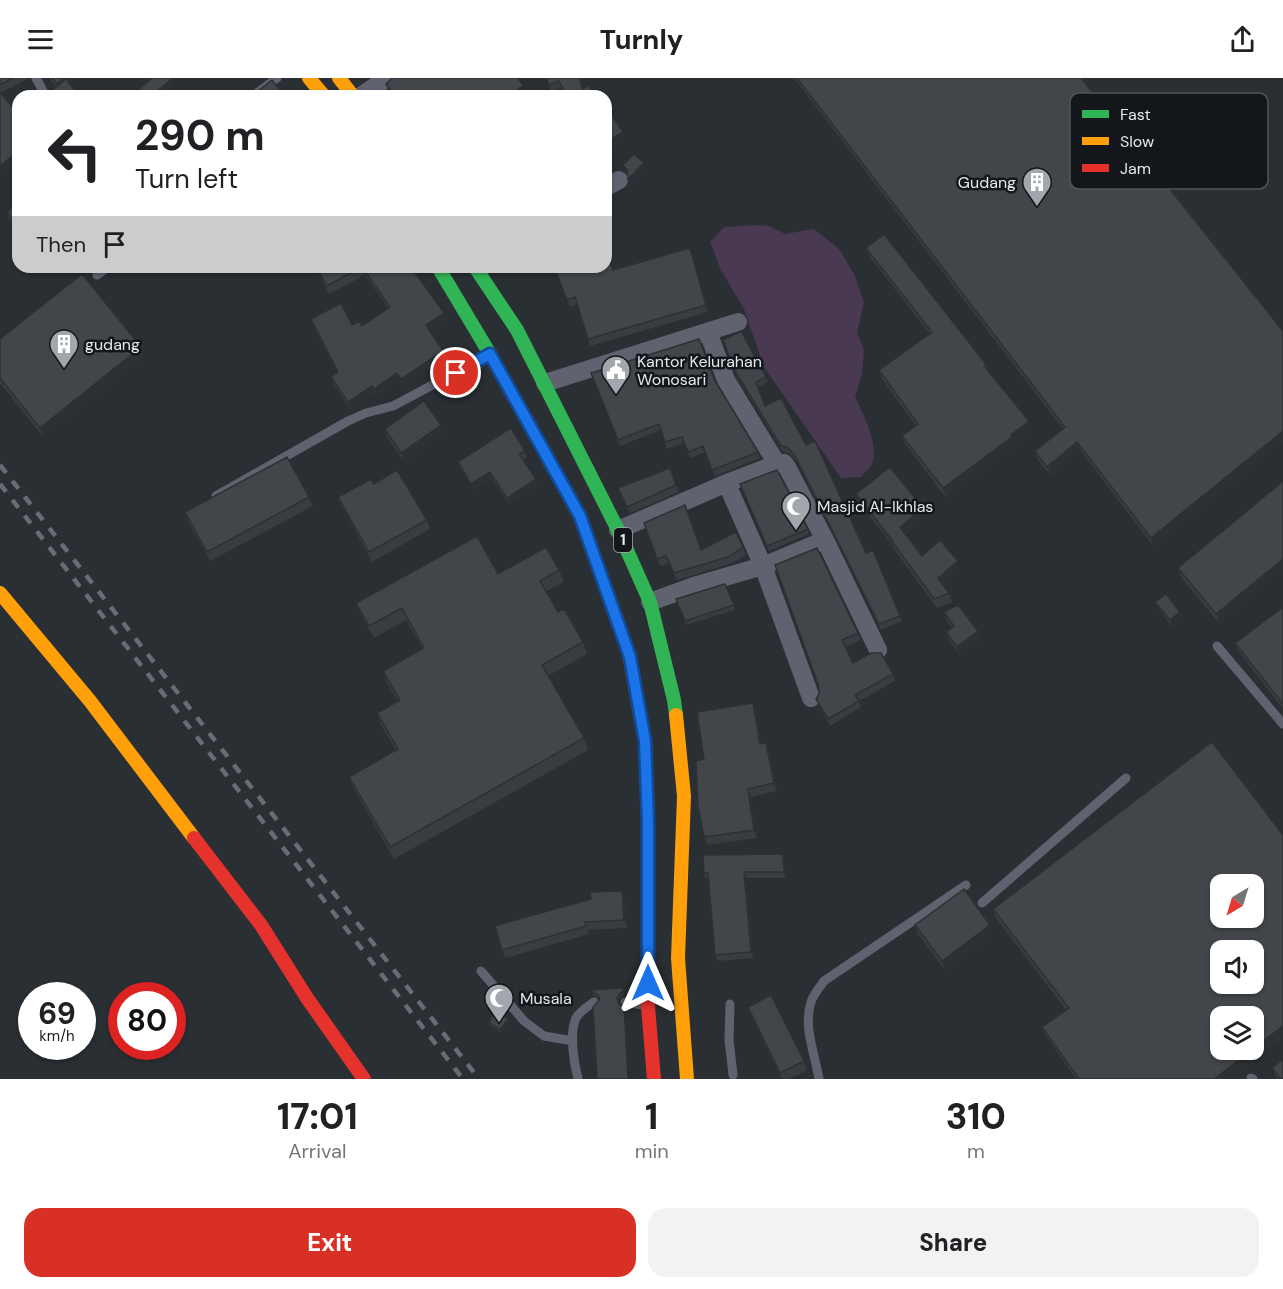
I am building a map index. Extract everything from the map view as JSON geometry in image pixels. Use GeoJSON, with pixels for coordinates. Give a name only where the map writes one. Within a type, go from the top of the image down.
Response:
{"type":"FeatureCollection","features":[{"type":"Feature","properties":{"kind":"main road"},"geometry":{"type":"LineString","coordinates":[[309,78],[319,90]]}},
{"type":"Feature","properties":{"kind":"main road"},"geometry":{"type":"LineString","coordinates":[[339,78],[348,90]]}},
{"type":"Feature","properties":{"kind":"main road","name":"1"},"geometry":{"type":"LineString","coordinates":[[442,273],[490,354],[580,516],[630,657],[645,741],[654,1006],[654,1079]]}},
{"type":"Feature","properties":{"kind":"main road","name":"1"},"geometry":{"type":"LineString","coordinates":[[479,273],[517,330],[545,383],[618,530],[650,602],[674,700],[684,796],[676,1006],[687,1079]]}},
{"type":"Feature","properties":{"kind":"main road"},"geometry":{"type":"LineString","coordinates":[[0,592],[90,701],[261,925],[307,998],[364,1079]]}},
{"type":"Feature","properties":{"kind":"street"},"geometry":{"type":"LineString","coordinates":[[370,90],[387,78]]}},
{"type":"Feature","properties":{"kind":"street"},"geometry":{"type":"LineString","coordinates":[[545,383],[738,322]]}},
{"type":"Feature","properties":{"kind":"street"},"geometry":{"type":"LineString","coordinates":[[708,332],[726,380],[777,464]]}},
{"type":"Feature","properties":{"kind":"street"},"geometry":{"type":"LineString","coordinates":[[618,530],[727,483],[784,463],[825,540],[878,650]]}},
{"type":"Feature","properties":{"kind":"street"},"geometry":{"type":"LineString","coordinates":[[730,491],[763,566],[811,698]]}},
{"type":"Feature","properties":{"kind":"street"},"geometry":{"type":"LineString","coordinates":[[650,602],[763,566],[825,540]]}},
{"type":"Feature","properties":{"kind":"lane"},"geometry":{"type":"LineString","coordinates":[[261,90],[277,78]]}},
{"type":"Feature","properties":{"kind":"lane"},"geometry":{"type":"LineString","coordinates":[[211,499],[348,421],[366,413],[393,406],[490,354]]}},
{"type":"Feature","properties":{"kind":"lane"},"geometry":{"type":"LineString","coordinates":[[1217,646],[1283,724]]}},
{"type":"Feature","properties":{"kind":"lane"},"geometry":{"type":"LineString","coordinates":[[982,903],[1126,778]]}},
{"type":"Feature","properties":{"kind":"lane"},"geometry":{"type":"LineString","coordinates":[[819,1079],[807,1025],[811,1000],[824,981],[966,885]]}},
{"type":"Feature","properties":{"kind":"lane"},"geometry":{"type":"LineString","coordinates":[[481,971],[524,1021],[544,1036],[573,1041]]}},
{"type":"Feature","properties":{"kind":"lane"},"geometry":{"type":"LineString","coordinates":[[578,1079],[574,1061],[575,1020],[594,1002]]}},
{"type":"Feature","properties":{"kind":"lane"},"geometry":{"type":"LineString","coordinates":[[625,1002],[654,1006]]}},
{"type":"Feature","properties":{"kind":"lane"},"geometry":{"type":"LineString","coordinates":[[730,1004],[729,1040],[733,1076]]}},
{"type":"Feature","properties":{"kind":"shaded area"},"geometry":{"type":"Polygon","coordinates":[[[769,226],[785,234],[814,229],[839,249],[854,274],[864,302],[857,333],[864,349],[862,374],[855,397],[870,431],[874,450],[871,466],[861,477],[841,478],[764,367],[744,309],[721,270],[710,242],[724,227],[769,226]]]}},
{"type":"Feature","properties":{"kind":"building"},"geometry":{"type":"Polygon","coordinates":[[[0,78],[13,78],[0,85],[0,78]]]}},
{"type":"Feature","properties":{"kind":"building"},"geometry":{"type":"Polygon","coordinates":[[[52,78],[64,78],[57,84],[52,78]]]}},
{"type":"Feature","properties":{"kind":"building"},"geometry":{"type":"Polygon","coordinates":[[[152,78],[172,79],[158,90],[138,90],[152,78]]]}},
{"type":"Feature","properties":{"kind":"building"},"geometry":{"type":"Polygon","coordinates":[[[392,78],[518,78],[523,86],[517,90],[390,90],[386,84],[392,78]]]}},
{"type":"Feature","properties":{"kind":"building"},"geometry":{"type":"Polygon","coordinates":[[[546,78],[579,78],[583,89],[588,85],[591,90],[563,90],[559,81],[549,85],[546,78]]]}},
{"type":"Feature","properties":{"kind":"building","name":"Gudang"},"geometry":{"type":"Polygon","coordinates":[[[797,78],[1081,78],[1093,93],[1070,93],[1070,189],[1170,189],[1283,331],[1283,431],[1151,538],[1077,442],[1047,467],[1035,451],[1065,427],[797,78]]]}},
{"type":"Feature","properties":{"kind":"building"},"geometry":{"type":"Polygon","coordinates":[[[66,79],[74,90],[52,90],[66,79]]]}},
{"type":"Feature","properties":{"kind":"building"},"geometry":{"type":"Polygon","coordinates":[[[272,80],[280,90],[259,90],[272,80]]]}},
{"type":"Feature","properties":{"kind":"building"},"geometry":{"type":"Polygon","coordinates":[[[0,92],[12,107],[12,156],[0,166],[0,92]]]}},
{"type":"Feature","properties":{"kind":"building"},"geometry":{"type":"Polygon","coordinates":[[[612,116],[623,132],[612,139],[612,116]]]}},
{"type":"Feature","properties":{"kind":"building"},"geometry":{"type":"Polygon","coordinates":[[[634,154],[644,163],[628,179],[627,169],[623,165],[634,154]]]}},
{"type":"Feature","properties":{"kind":"building"},"geometry":{"type":"Polygon","coordinates":[[[12,208],[12,219],[7,212],[12,208]]]}},
{"type":"Feature","properties":{"kind":"building"},"geometry":{"type":"Polygon","coordinates":[[[884,234],[986,364],[984,366],[1029,421],[1011,435],[1012,437],[943,488],[902,436],[918,424],[879,370],[932,332],[866,248],[884,234]]]}},
{"type":"Feature","properties":{"kind":"building"},"geometry":{"type":"Polygon","coordinates":[[[690,248],[706,305],[588,339],[575,297],[567,300],[556,273],[612,273],[612,268],[613,270],[690,248]]]}},
{"type":"Feature","properties":{"kind":"building"},"geometry":{"type":"Polygon","coordinates":[[[319,273],[351,273],[327,286],[319,273]]]}},
{"type":"Feature","properties":{"kind":"building"},"geometry":{"type":"Polygon","coordinates":[[[366,273],[415,273],[444,313],[426,325],[443,351],[401,379],[397,373],[374,389],[372,386],[348,402],[331,377],[338,372],[311,319],[341,303],[352,325],[359,321],[362,326],[390,307],[366,273]]]}},
{"type":"Feature","properties":{"kind":"building","name":"gudang"},"geometry":{"type":"Polygon","coordinates":[[[82,274],[141,347],[40,428],[0,378],[0,339],[82,274]]]}},
{"type":"Feature","properties":{"kind":"building"},"geometry":{"type":"Polygon","coordinates":[[[741,331],[766,377],[756,382],[765,406],[781,398],[806,445],[815,441],[866,553],[873,550],[900,616],[879,624],[795,456],[787,447],[781,446],[734,369],[723,340],[741,331]]]}},
{"type":"Feature","properties":{"kind":"building"},"geometry":{"type":"Polygon","coordinates":[[[699,339],[714,379],[758,452],[712,470],[703,446],[688,452],[682,437],[665,442],[659,424],[618,440],[591,373],[699,339]]]}},
{"type":"Feature","properties":{"kind":"building"},"geometry":{"type":"Polygon","coordinates":[[[424,401],[441,425],[401,453],[385,429],[424,401]]]}},
{"type":"Feature","properties":{"kind":"building"},"geometry":{"type":"Polygon","coordinates":[[[511,428],[525,451],[519,454],[536,479],[507,498],[490,472],[471,484],[458,462],[511,428]]]}},
{"type":"Feature","properties":{"kind":"building"},"geometry":{"type":"Polygon","coordinates":[[[287,457],[309,497],[207,552],[185,512],[287,457]]]}},
{"type":"Feature","properties":{"kind":"building"},"geometry":{"type":"Polygon","coordinates":[[[890,467],[923,508],[900,527],[922,556],[940,540],[958,561],[938,578],[949,593],[934,599],[856,494],[890,467]]]}},
{"type":"Feature","properties":{"kind":"building"},"geometry":{"type":"Polygon","coordinates":[[[670,468],[676,485],[627,507],[618,488],[670,468]]]}},
{"type":"Feature","properties":{"kind":"building"},"geometry":{"type":"Polygon","coordinates":[[[397,470],[427,520],[369,552],[338,497],[371,479],[374,484],[397,470]]]}},
{"type":"Feature","properties":{"kind":"building"},"geometry":{"type":"Polygon","coordinates":[[[777,470],[808,529],[767,546],[740,484],[777,470]]]}},
{"type":"Feature","properties":{"kind":"building"},"geometry":{"type":"Polygon","coordinates":[[[1283,481],[1283,559],[1216,614],[1178,568],[1283,481]]]}},
{"type":"Feature","properties":{"kind":"building"},"geometry":{"type":"Polygon","coordinates":[[[685,505],[701,550],[736,532],[743,547],[728,557],[674,573],[666,556],[657,559],[644,523],[685,505]]]}},
{"type":"Feature","properties":{"kind":"building"},"geometry":{"type":"Polygon","coordinates":[[[477,536],[498,574],[546,547],[559,570],[540,581],[558,612],[564,609],[583,642],[542,665],[584,738],[390,847],[349,777],[398,749],[377,713],[400,700],[383,671],[424,648],[402,608],[369,626],[356,603],[477,536]]]}},
{"type":"Feature","properties":{"kind":"building"},"geometry":{"type":"Polygon","coordinates":[[[817,548],[858,633],[842,640],[853,663],[871,653],[881,653],[893,674],[855,695],[859,701],[828,719],[816,699],[819,687],[775,565],[817,548]]]}},
{"type":"Feature","properties":{"kind":"building"},"geometry":{"type":"Polygon","coordinates":[[[725,584],[734,605],[685,621],[676,599],[725,584]]]}},
{"type":"Feature","properties":{"kind":"building"},"geometry":{"type":"Polygon","coordinates":[[[1166,594],[1180,612],[1170,620],[1155,602],[1166,594]]]}},
{"type":"Feature","properties":{"kind":"building"},"geometry":{"type":"Polygon","coordinates":[[[958,605],[978,631],[957,647],[946,632],[954,626],[944,612],[958,605]]]}},
{"type":"Feature","properties":{"kind":"building"},"geometry":{"type":"Polygon","coordinates":[[[1283,607],[1283,704],[1235,643],[1283,607]]]}},
{"type":"Feature","properties":{"kind":"building"},"geometry":{"type":"Polygon","coordinates":[[[753,703],[760,744],[766,743],[774,783],[748,789],[754,830],[704,837],[698,805],[696,761],[704,759],[697,712],[753,703]]]}},
{"type":"Feature","properties":{"kind":"building"},"geometry":{"type":"Polygon","coordinates":[[[1212,742],[1283,835],[1283,1026],[1264,1040],[1264,1006],[1210,1006],[1210,1060],[1239,1060],[1214,1079],[1079,1079],[1042,1027],[1069,1008],[993,909],[1212,742]]]}},
{"type":"Feature","properties":{"kind":"building"},"geometry":{"type":"Polygon","coordinates":[[[783,854],[784,872],[744,872],[751,952],[715,955],[708,873],[704,873],[703,855],[783,854]]]}},
{"type":"Feature","properties":{"kind":"building"},"geometry":{"type":"Polygon","coordinates":[[[964,889],[990,925],[942,961],[915,925],[964,889]]]}},
{"type":"Feature","properties":{"kind":"building"},"geometry":{"type":"Polygon","coordinates":[[[622,891],[624,920],[585,922],[586,926],[502,950],[495,926],[591,899],[590,892],[622,891]]]}},
{"type":"Feature","properties":{"kind":"building"},"geometry":{"type":"Polygon","coordinates":[[[623,988],[623,992],[617,998],[619,1004],[624,1006],[628,1079],[597,1079],[593,1007],[600,999],[592,990],[623,988]]]}},
{"type":"Feature","properties":{"kind":"building"},"geometry":{"type":"Polygon","coordinates":[[[771,995],[804,1061],[780,1073],[748,1007],[771,995]]]}},
{"type":"Feature","properties":{"kind":"building","name":"Musala"},"geometry":{"type":"Polygon","coordinates":[[[496,1011],[508,1019],[500,1030],[489,1022],[496,1011]]]}},
{"type":"Feature","properties":{"kind":"building"},"geometry":{"type":"Polygon","coordinates":[[[1283,1059],[1283,1079],[1281,1079],[1272,1068],[1283,1059]]]}},
{"type":"Feature","properties":{"kind":"railway"},"geometry":{"type":"LineString","coordinates":[[0,465],[479,1079]]}},
{"type":"Feature","properties":{"kind":"railway"},"geometry":{"type":"LineString","coordinates":[[0,484],[463,1079]]}},
{"type":"Feature","properties":{"kind":"traffic: fast"},"geometry":{"type":"LineString","coordinates":[[442,273],[490,354],[580,516],[629,654]]}},
{"type":"Feature","properties":{"kind":"traffic: fast"},"geometry":{"type":"LineString","coordinates":[[479,273],[517,330],[618,530],[650,602],[676,715]]}},
{"type":"Feature","properties":{"kind":"traffic: slow"},"geometry":{"type":"LineString","coordinates":[[309,78],[319,90]]}},
{"type":"Feature","properties":{"kind":"traffic: slow"},"geometry":{"type":"LineString","coordinates":[[339,78],[348,90]]}},
{"type":"Feature","properties":{"kind":"traffic: slow"},"geometry":{"type":"LineString","coordinates":[[0,593],[90,701],[194,838]]}},
{"type":"Feature","properties":{"kind":"traffic: slow"},"geometry":{"type":"LineString","coordinates":[[676,715],[684,796],[678,958],[687,1079]]}},
{"type":"Feature","properties":{"kind":"traffic: jam"},"geometry":{"type":"LineString","coordinates":[[629,654],[645,741],[648,822],[648,1006],[654,1079]]}},
{"type":"Feature","properties":{"kind":"traffic: jam"},"geometry":{"type":"LineString","coordinates":[[194,838],[261,925],[307,998],[364,1079]]}},
{"type":"Feature","properties":{"kind":"place","name":"Gudang"},"geometry":{"type":"Point","coordinates":[1037,208]}},
{"type":"Feature","properties":{"kind":"place","name":"gudang"},"geometry":{"type":"Point","coordinates":[64,370]}},
{"type":"Feature","properties":{"kind":"place","name":"Kantor Kelurahan Wonosari"},"geometry":{"type":"Point","coordinates":[616,396]}},
{"type":"Feature","properties":{"kind":"place","name":"Masjid Al-Ikhlas"},"geometry":{"type":"Point","coordinates":[796,532]}},
{"type":"Feature","properties":{"kind":"place","name":"Musala"},"geometry":{"type":"Point","coordinates":[499,1024]}},
{"type":"Feature","properties":{"kind":"route"},"geometry":{"type":"LineString","coordinates":[[456,373],[490,354],[580,516],[630,657],[645,741],[648,822],[648,983]]}}]}
